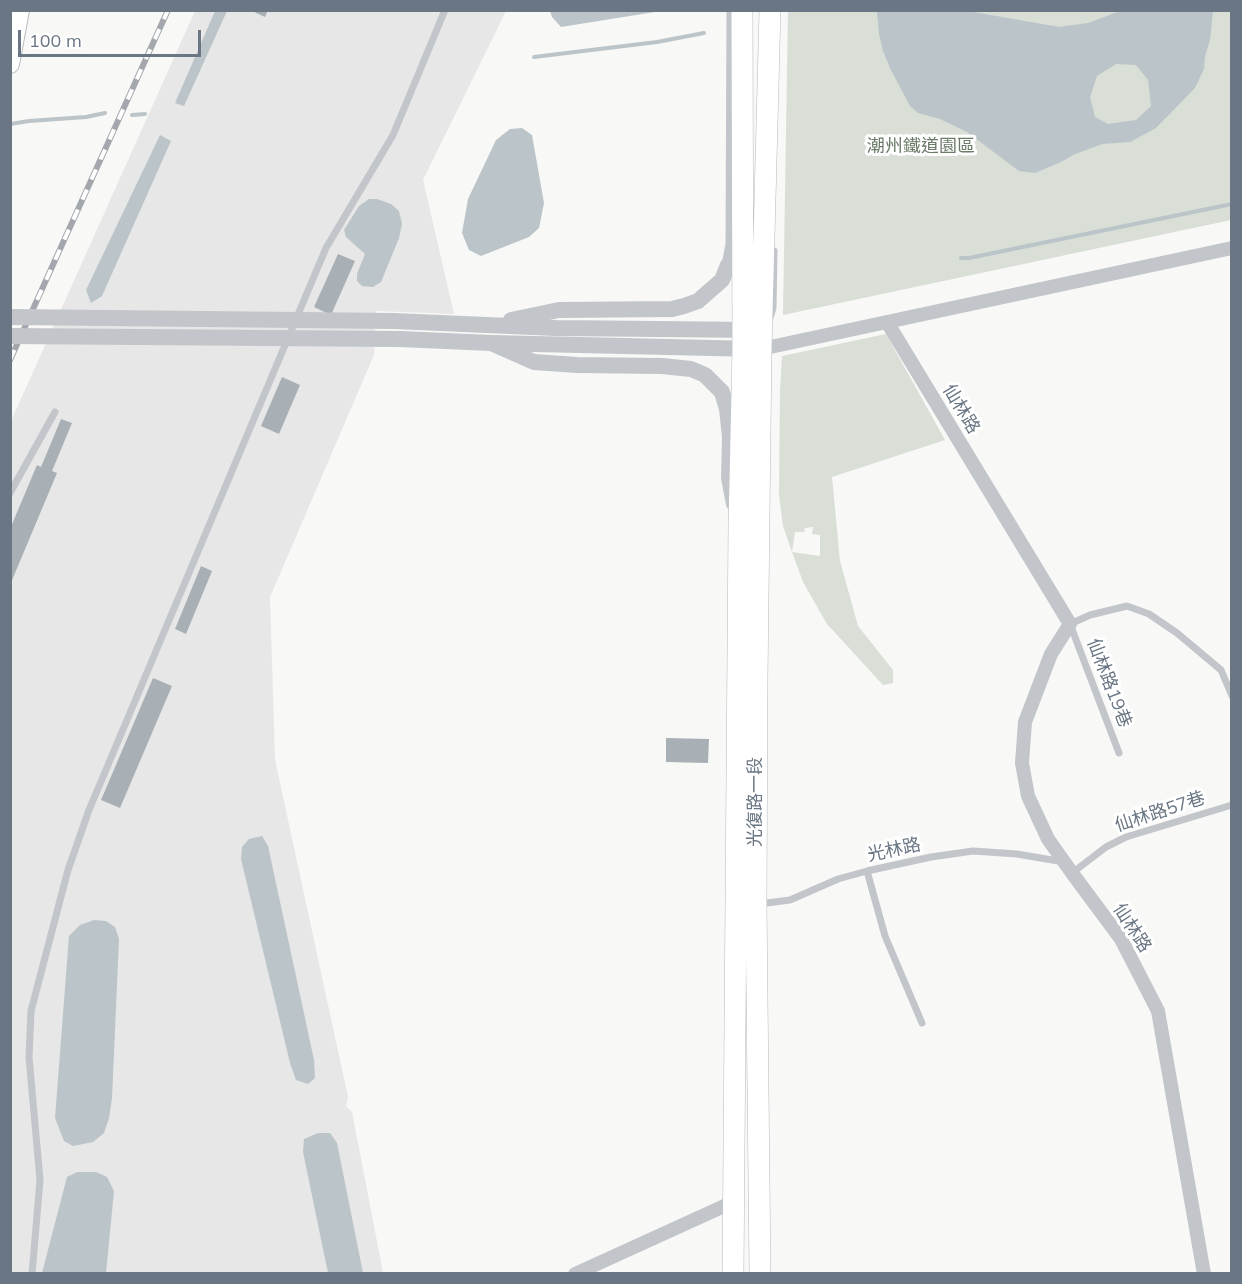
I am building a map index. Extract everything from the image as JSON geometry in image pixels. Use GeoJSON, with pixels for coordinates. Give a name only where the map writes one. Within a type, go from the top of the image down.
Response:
{"type":"FeatureCollection","features":[{"type":"Feature","properties":{"kind":"main road"},"geometry":{"type":"LineString","coordinates":[[10,64],[20,10]]}},
{"type":"Feature","properties":{"kind":"main road"},"geometry":{"type":"LineString","coordinates":[[742,10],[743,248],[752,340]]}},
{"type":"Feature","properties":{"kind":"main road"},"geometry":{"type":"LineString","coordinates":[[752,340],[768,99],[770,10]]}},
{"type":"Feature","properties":{"kind":"main road","name":"光復路一段"},"geometry":{"type":"LineString","coordinates":[[752,340],[739,525],[746,904],[760,1274]]}},
{"type":"Feature","properties":{"kind":"main road","name":"光復路一段"},"geometry":{"type":"LineString","coordinates":[[733,1274],[733,1202],[756,691],[752,340]]}},
{"type":"Feature","properties":{"kind":"street"},"geometry":{"type":"LineString","coordinates":[[488,325],[559,310],[672,309],[698,300],[722,280],[728,265],[743,248]]}},
{"type":"Feature","properties":{"kind":"street"},"geometry":{"type":"LineString","coordinates":[[10,336],[400,339],[491,344],[752,340],[886,322],[1232,248]]}},
{"type":"Feature","properties":{"kind":"street"},"geometry":{"type":"LineString","coordinates":[[10,317],[394,321],[752,340]]}},
{"type":"Feature","properties":{"kind":"street","name":"仙林路"},"geometry":{"type":"LineString","coordinates":[[886,322],[1070,624],[1052,654],[1025,722],[1022,764],[1028,796],[1048,838],[1121,939],[1158,1011],[1204,1274]]}},
{"type":"Feature","properties":{"kind":"street"},"geometry":{"type":"LineString","coordinates":[[491,344],[534,362],[662,366],[691,369],[705,375],[722,392],[728,409],[729,478],[739,525]]}},
{"type":"Feature","properties":{"kind":"street"},"geometry":{"type":"LineString","coordinates":[[575,1274],[733,1202]]}},
{"type":"Feature","properties":{"kind":"lane"},"geometry":{"type":"LineString","coordinates":[[32,1274],[40,1180],[29,1057],[31,1011],[68,870],[89,810],[326,248],[393,135],[445,10]]}},
{"type":"Feature","properties":{"kind":"lane"},"geometry":{"type":"LineString","coordinates":[[722,280],[729,244],[730,10]]}},
{"type":"Feature","properties":{"kind":"lane"},"geometry":{"type":"LineString","coordinates":[[752,340],[773,308],[774,249]]}},
{"type":"Feature","properties":{"kind":"lane"},"geometry":{"type":"LineString","coordinates":[[10,493],[55,412]]}},
{"type":"Feature","properties":{"kind":"lane"},"geometry":{"type":"LineString","coordinates":[[1070,624],[1090,615],[1128,606],[1149,614],[1177,633],[1221,670],[1232,696]]}},
{"type":"Feature","properties":{"kind":"lane","name":"仙林路19巷"},"geometry":{"type":"LineString","coordinates":[[1070,624],[1119,753]]}},
{"type":"Feature","properties":{"kind":"lane","name":"仙林路57巷"},"geometry":{"type":"LineString","coordinates":[[1068,868],[1126,837],[1232,805]]}},
{"type":"Feature","properties":{"kind":"lane","name":"光林路"},"geometry":{"type":"LineString","coordinates":[[746,904],[790,900],[838,879],[867,871],[973,851],[1017,854],[1068,868]]}},
{"type":"Feature","properties":{"kind":"lane"},"geometry":{"type":"LineString","coordinates":[[867,871],[885,936],[922,1023]]}},
{"type":"Feature","properties":{"kind":"shaded area"},"geometry":{"type":"Polygon","coordinates":[[[1213,10],[1204,69],[1195,88],[1156,128],[1130,142],[1102,144],[1035,173],[1019,171],[967,132],[940,119],[918,113],[910,106],[883,51],[877,11],[968,11],[1059,27],[1088,23],[1120,11],[1213,10]],[[1116,64],[1097,76],[1090,97],[1095,117],[1108,124],[1136,120],[1151,106],[1148,80],[1136,65],[1116,64]]]}},
{"type":"Feature","properties":{"kind":"shaded area"},"geometry":{"type":"Polygon","coordinates":[[[195,11],[506,11],[423,180],[454,314],[376,311],[374,355],[270,597],[275,760],[348,1097],[346,1106],[352,1112],[383,1273],[11,1274],[11,421],[195,11]]]}},
{"type":"Feature","properties":{"kind":"shaded area"},"geometry":{"type":"Polygon","coordinates":[[[215,11],[227,11],[184,106],[175,103],[215,11]]]}},
{"type":"Feature","properties":{"kind":"shaded area"},"geometry":{"type":"Polygon","coordinates":[[[550,11],[661,11],[561,27],[550,11]]]}},
{"type":"Feature","properties":{"kind":"shaded area"},"geometry":{"type":"Polygon","coordinates":[[[522,128],[532,135],[544,203],[539,228],[529,237],[481,256],[469,250],[462,233],[468,199],[496,140],[510,129],[522,128]]]}},
{"type":"Feature","properties":{"kind":"shaded area"},"geometry":{"type":"Polygon","coordinates":[[[160,135],[171,141],[102,296],[91,303],[86,290],[160,135]]]}},
{"type":"Feature","properties":{"kind":"shaded area"},"geometry":{"type":"Polygon","coordinates":[[[369,199],[391,204],[399,211],[402,224],[399,238],[381,282],[373,287],[362,286],[357,281],[357,274],[365,254],[346,237],[344,230],[359,206],[369,199]]]}},
{"type":"Feature","properties":{"kind":"shaded area"},"geometry":{"type":"Polygon","coordinates":[[[262,836],[268,846],[314,1060],[315,1078],[308,1084],[296,1080],[290,1063],[241,859],[242,847],[249,839],[262,836]]]}},
{"type":"Feature","properties":{"kind":"shaded area"},"geometry":{"type":"Polygon","coordinates":[[[94,920],[106,921],[115,927],[119,939],[112,1098],[104,1133],[93,1142],[73,1146],[64,1141],[55,1118],[69,936],[80,925],[94,920]]]}},
{"type":"Feature","properties":{"kind":"shaded area"},"geometry":{"type":"Polygon","coordinates":[[[318,1133],[330,1133],[337,1143],[363,1273],[328,1273],[303,1152],[304,1139],[318,1133]]]}},
{"type":"Feature","properties":{"kind":"shaded area"},"geometry":{"type":"Polygon","coordinates":[[[77,1172],[96,1172],[107,1177],[114,1191],[106,1273],[42,1273],[67,1177],[77,1172]]]}},
{"type":"Feature","properties":{"kind":"green space","name":"潮州鐵道園區"},"geometry":{"type":"Polygon","coordinates":[[[788,11],[1231,11],[1231,220],[783,315],[788,11]]]}},
{"type":"Feature","properties":{"kind":"green space"},"geometry":{"type":"Polygon","coordinates":[[[886,334],[945,440],[832,477],[840,561],[858,626],[893,670],[893,683],[883,685],[827,624],[803,582],[792,552],[783,526],[779,495],[782,356],[886,334]],[[813,527],[805,528],[804,532],[795,532],[792,552],[820,556],[820,535],[812,534],[813,527]]]}},
{"type":"Feature","properties":{"kind":"building"},"geometry":{"type":"Polygon","coordinates":[[[250,10],[268,10],[265,17],[250,10]]]}},
{"type":"Feature","properties":{"kind":"building"},"geometry":{"type":"Polygon","coordinates":[[[338,254],[355,261],[331,315],[314,307],[338,254]]]}},
{"type":"Feature","properties":{"kind":"building"},"geometry":{"type":"Polygon","coordinates":[[[282,377],[300,385],[279,434],[261,426],[282,377]]]}},
{"type":"Feature","properties":{"kind":"building"},"geometry":{"type":"Polygon","coordinates":[[[61,419],[72,423],[52,471],[57,473],[10,585],[10,529],[37,465],[41,467],[61,419]]]}},
{"type":"Feature","properties":{"kind":"building"},"geometry":{"type":"Polygon","coordinates":[[[201,566],[212,571],[186,634],[175,629],[201,566]]]}},
{"type":"Feature","properties":{"kind":"building"},"geometry":{"type":"Polygon","coordinates":[[[153,678],[172,686],[120,808],[101,800],[153,678]]]}},
{"type":"Feature","properties":{"kind":"building"},"geometry":{"type":"Polygon","coordinates":[[[666,738],[709,739],[708,763],[666,762],[666,738]]]}},
{"type":"Feature","properties":{"kind":"waterway"},"geometry":{"type":"LineString","coordinates":[[534,57],[657,42],[704,33]]}},
{"type":"Feature","properties":{"kind":"waterway"},"geometry":{"type":"LineString","coordinates":[[10,124],[105,113]]}},
{"type":"Feature","properties":{"kind":"waterway"},"geometry":{"type":"LineString","coordinates":[[132,115],[145,114]]}},
{"type":"Feature","properties":{"kind":"waterway"},"geometry":{"type":"LineString","coordinates":[[961,258],[1232,204]]}},
{"type":"Feature","properties":{"kind":"railway"},"geometry":{"type":"LineString","coordinates":[[10,360],[168,10]]}}]}
